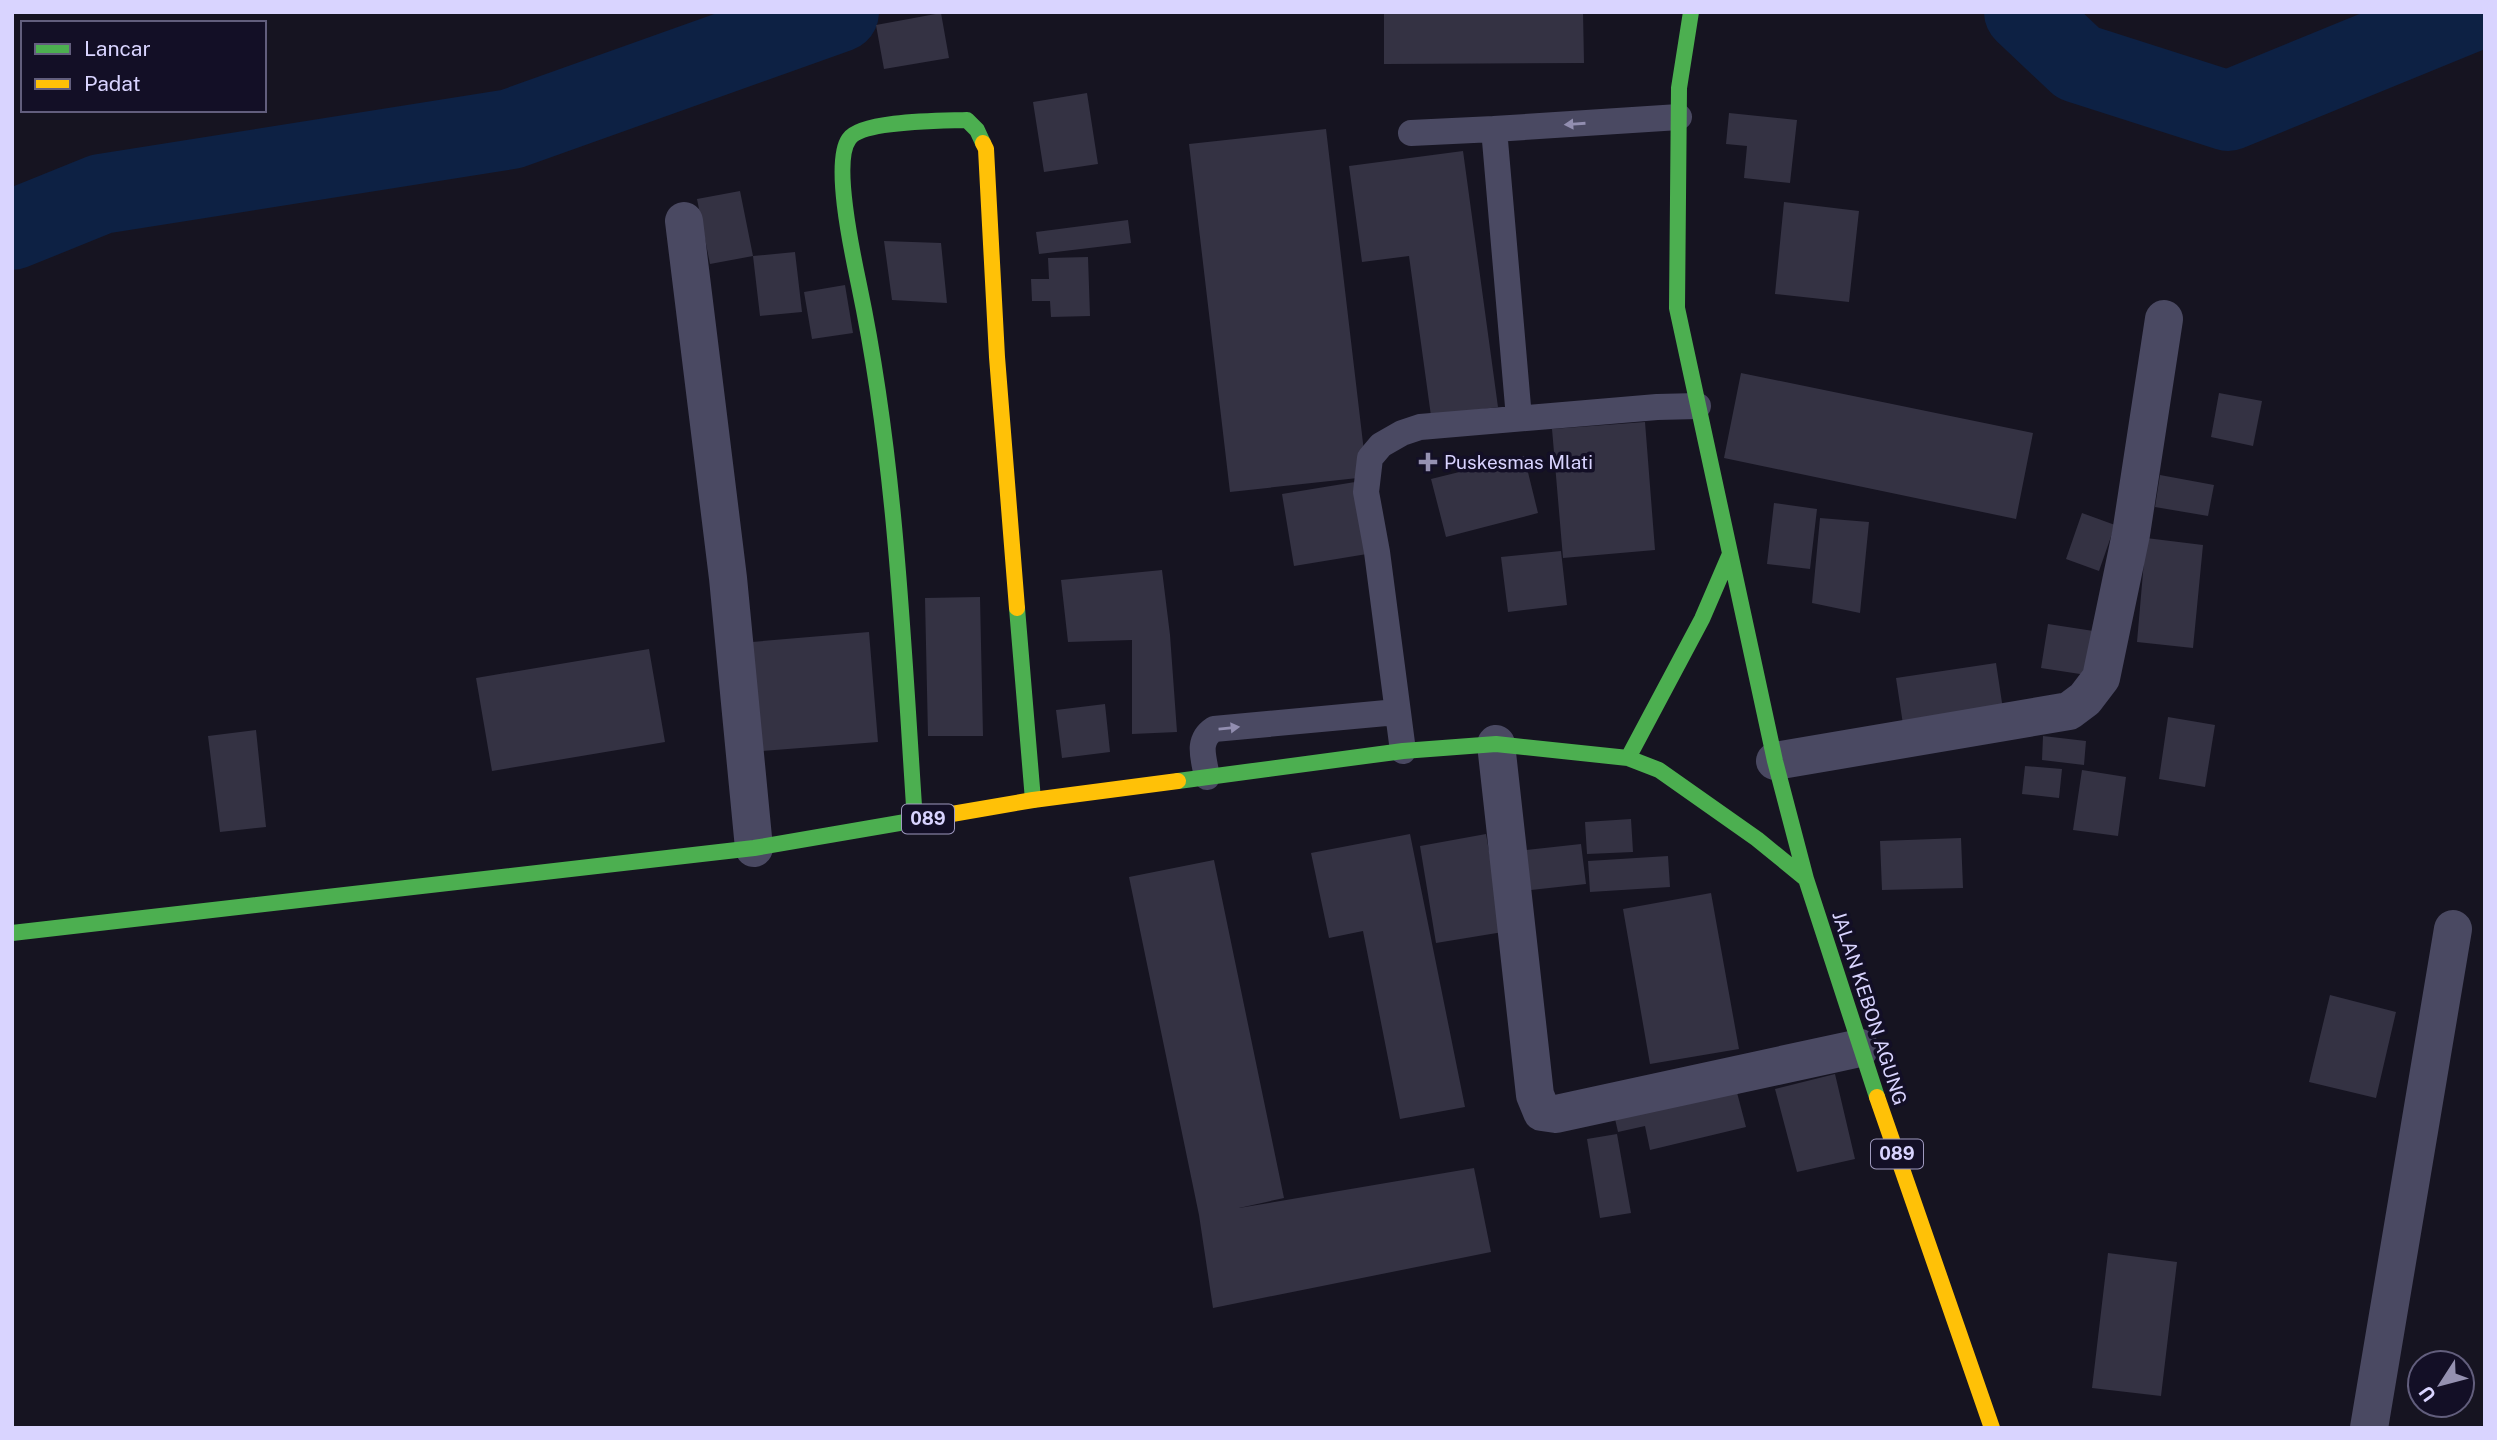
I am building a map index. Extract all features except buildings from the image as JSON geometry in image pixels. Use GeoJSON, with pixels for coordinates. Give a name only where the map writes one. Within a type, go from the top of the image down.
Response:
{"type":"FeatureCollection","features":[{"type":"Feature","properties":{"kind":"main road","name":"JALAN KEBON AGUNG"},"geometry":{"type":"LineString","coordinates":[[1691,12],[1679,88],[1677,309],[1775,761],[1806,879],[1860,1048],[1992,1428]]}},
{"type":"Feature","properties":{"kind":"main road"},"geometry":{"type":"LineString","coordinates":[[915,821],[893,515],[872,341],[848,224],[842,166],[842,151],[849,138],[873,127],[967,120],[977,130],[986,149],[997,357],[1033,800]]}},
{"type":"Feature","properties":{"kind":"main road"},"geometry":{"type":"LineString","coordinates":[[1628,758],[1702,619],[1730,554]]}},
{"type":"Feature","properties":{"kind":"main road","name":"089"},"geometry":{"type":"LineString","coordinates":[[12,933],[754,848],[1033,800],[1402,751],[1496,744],[1628,758],[1658,770],[1757,839],[1806,879]]}},
{"type":"Feature","properties":{"kind":"street"},"geometry":{"type":"LineString","coordinates":[[684,221],[729,578],[754,848]]}},
{"type":"Feature","properties":{"kind":"street"},"geometry":{"type":"LineString","coordinates":[[1775,761],[2069,711],[2091,694],[2101,678],[2131,534],[2164,319]]}},
{"type":"Feature","properties":{"kind":"street"},"geometry":{"type":"LineString","coordinates":[[1496,744],[1535,1095],[1542,1112],[1556,1114],[1860,1048]]}},
{"type":"Feature","properties":{"kind":"street"},"geometry":{"type":"LineString","coordinates":[[2369,1428],[2453,929]]}},
{"type":"Feature","properties":{"kind":"lane"},"geometry":{"type":"LineString","coordinates":[[1411,133],[1679,117]]}},
{"type":"Feature","properties":{"kind":"lane"},"geometry":{"type":"LineString","coordinates":[[1494,129],[1519,418]]}},
{"type":"Feature","properties":{"kind":"lane"},"geometry":{"type":"LineString","coordinates":[[1402,751],[1377,552],[1366,492],[1370,458],[1381,445],[1420,427],[1698,405]]}},
{"type":"Feature","properties":{"kind":"lane"},"geometry":{"type":"LineString","coordinates":[[1207,777],[1201,743],[1206,734],[1214,730],[1397,712]]}},
{"type":"Feature","properties":{"kind":"waterway"},"geometry":{"type":"LineString","coordinates":[[12,230],[101,194],[511,129],[839,12]]}},
{"type":"Feature","properties":{"kind":"waterway"},"geometry":{"type":"LineString","coordinates":[[2024,12],[2078,63],[2228,111],[2470,12]]}},
{"type":"Feature","properties":{"kind":"traffic: fast"},"geometry":{"type":"LineString","coordinates":[[1691,12],[1679,88],[1677,308],[1775,761],[1806,879]]}},
{"type":"Feature","properties":{"kind":"traffic: fast"},"geometry":{"type":"LineString","coordinates":[[915,821],[890,485],[872,351],[845,210],[844,151],[849,139],[870,128],[923,121],[967,120],[977,130],[983,143]]}},
{"type":"Feature","properties":{"kind":"traffic: fast"},"geometry":{"type":"LineString","coordinates":[[1628,758],[1702,619],[1730,554]]}},
{"type":"Feature","properties":{"kind":"traffic: fast"},"geometry":{"type":"LineString","coordinates":[[1017,608],[1033,800]]}},
{"type":"Feature","properties":{"kind":"traffic: fast"},"geometry":{"type":"LineString","coordinates":[[1178,781],[1403,751],[1496,744],[1628,758],[1659,770],[1757,839],[1806,879],[1877,1097]]}},
{"type":"Feature","properties":{"kind":"traffic: fast"},"geometry":{"type":"LineString","coordinates":[[12,933],[754,848],[946,815]]}},
{"type":"Feature","properties":{"kind":"traffic: slow"},"geometry":{"type":"LineString","coordinates":[[983,143],[986,149],[997,357],[1017,608]]}},
{"type":"Feature","properties":{"kind":"traffic: slow"},"geometry":{"type":"LineString","coordinates":[[946,815],[1033,800],[1178,781]]}},
{"type":"Feature","properties":{"kind":"traffic: slow"},"geometry":{"type":"LineString","coordinates":[[1877,1097],[1992,1428]]}},
{"type":"Feature","properties":{"kind":"place","name":"Puskesmas Mlati"},"geometry":{"type":"Point","coordinates":[1428,462]}}]}
